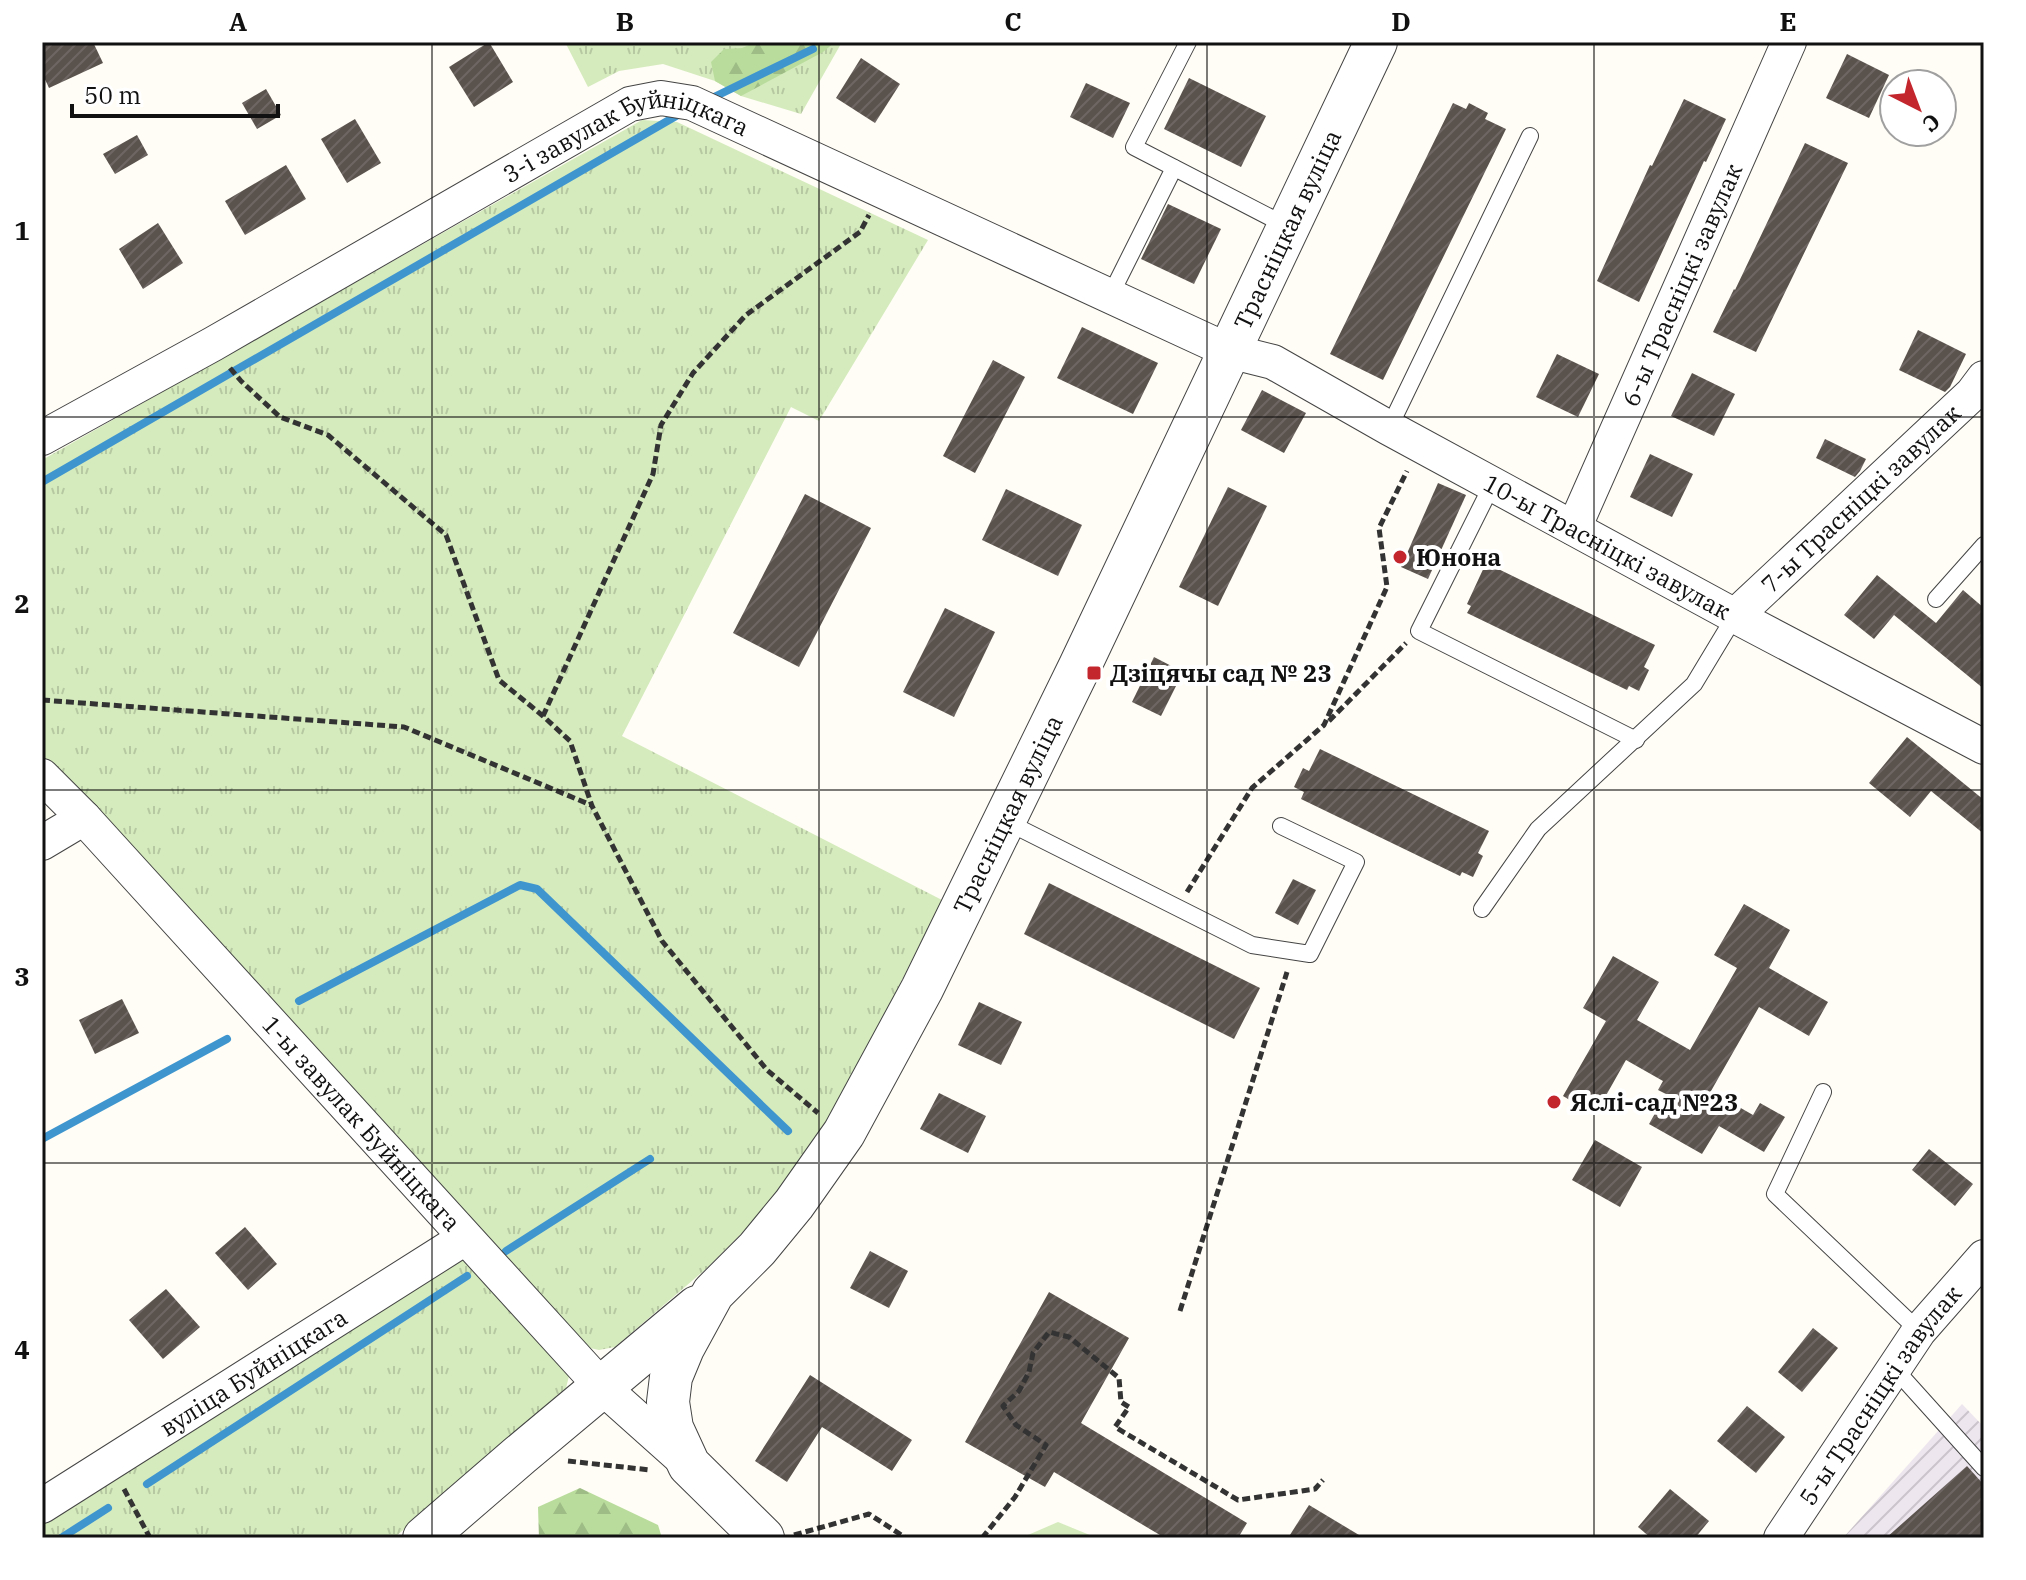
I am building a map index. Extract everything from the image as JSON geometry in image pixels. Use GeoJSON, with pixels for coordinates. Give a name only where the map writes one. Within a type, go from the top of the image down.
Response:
{"type":"FeatureCollection","features":[{"type":"Feature","properties":{"kind":"street","name":"Трасніцкая вуліца"},"geometry":{"type":"LineString","coordinates":[[763,1538],[676,1469],[668,1402],[671,1377],[713,1293],[757,1249],[794,1204],[844,1133],[922,989],[1376,42]]}},
{"type":"Feature","properties":{"kind":"street","name":"6-ы Трасніцкі завулак"},"geometry":{"type":"LineString","coordinates":[[1574,528],[1789,42]]}},
{"type":"Feature","properties":{"kind":"street","name":"3-і завулак Буйніцкага"},"geometry":{"type":"LineString","coordinates":[[42,438],[213,344],[630,104],[661,98],[692,103],[1229,351]]}},
{"type":"Feature","properties":{"kind":"street","name":"10-ы Трасніцкі завулак"},"geometry":{"type":"LineString","coordinates":[[1229,351],[1273,362],[1735,616],[1984,747]]}},
{"type":"Feature","properties":{"kind":"street","name":"7-ы Трасніцкі завулак"},"geometry":{"type":"LineString","coordinates":[[1735,616],[1972,394],[1984,378]]}},
{"type":"Feature","properties":{"kind":"street","name":"1-ы завулак Буйніцкага"},"geometry":{"type":"LineString","coordinates":[[42,776],[84,818],[676,1469]]}},
{"type":"Feature","properties":{"kind":"street"},"geometry":{"type":"LineString","coordinates":[[42,843],[84,818]]}},
{"type":"Feature","properties":{"kind":"street","name":"вуліца Буйніцкага"},"geometry":{"type":"LineString","coordinates":[[42,1506],[465,1238]]}},
{"type":"Feature","properties":{"kind":"street","name":"5-ы Трасніцкі завулак"},"geometry":{"type":"LineString","coordinates":[[1781,1538],[1919,1331],[1984,1257]]}},
{"type":"Feature","properties":{"kind":"street"},"geometry":{"type":"LineString","coordinates":[[424,1538],[713,1293]]}},
{"type":"Feature","properties":{"kind":"lane"},"geometry":{"type":"LineString","coordinates":[[1188,42],[1134,147],[1289,226]]}},
{"type":"Feature","properties":{"kind":"lane"},"geometry":{"type":"LineString","coordinates":[[1389,428],[1530,136]]}},
{"type":"Feature","properties":{"kind":"lane"},"geometry":{"type":"LineString","coordinates":[[1110,296],[1174,168]]}},
{"type":"Feature","properties":{"kind":"lane"},"geometry":{"type":"LineString","coordinates":[[1493,483],[1419,631],[1636,740]]}},
{"type":"Feature","properties":{"kind":"lane"},"geometry":{"type":"LineString","coordinates":[[1936,599],[1984,545]]}},
{"type":"Feature","properties":{"kind":"lane"},"geometry":{"type":"LineString","coordinates":[[1482,909],[1538,829],[1694,684],[1735,616]]}},
{"type":"Feature","properties":{"kind":"lane"},"geometry":{"type":"LineString","coordinates":[[1005,821],[1252,945],[1310,954],[1356,862],[1281,826]]}},
{"type":"Feature","properties":{"kind":"lane"},"geometry":{"type":"LineString","coordinates":[[1823,1092],[1775,1194],[1919,1331]]}},
{"type":"Feature","properties":{"kind":"lane"},"geometry":{"type":"LineString","coordinates":[[1894,1368],[1984,1468]]}},
{"type":"Feature","properties":{"kind":"path"},"geometry":{"type":"LineString","coordinates":[[543,716],[653,474],[661,425],[693,373],[746,315],[860,232],[884,191]]}},
{"type":"Feature","properties":{"kind":"path"},"geometry":{"type":"LineString","coordinates":[[227,366],[280,417],[328,435],[446,535],[499,680],[570,741],[592,806],[662,941],[767,1070],[844,1133]]}},
{"type":"Feature","properties":{"kind":"path"},"geometry":{"type":"LineString","coordinates":[[1324,725],[1387,587],[1379,528],[1420,445]]}},
{"type":"Feature","properties":{"kind":"path"},"geometry":{"type":"LineString","coordinates":[[1177,908],[1252,788],[1324,725],[1419,631]]}},
{"type":"Feature","properties":{"kind":"path"},"geometry":{"type":"LineString","coordinates":[[42,700],[404,727],[592,806]]}},
{"type":"Feature","properties":{"kind":"path"},"geometry":{"type":"LineString","coordinates":[[1180,1311],[1293,952]]}},
{"type":"Feature","properties":{"kind":"path"},"geometry":{"type":"LineString","coordinates":[[982,1538],[1015,1497],[1046,1445],[1016,1425],[1003,1406],[1019,1391],[1029,1372],[1033,1353],[1049,1332],[1069,1337],[1119,1378],[1121,1402],[1129,1407],[1115,1427],[1238,1500],[1315,1489],[1323,1480]]}},
{"type":"Feature","properties":{"kind":"path"},"geometry":{"type":"LineString","coordinates":[[520,1455],[649,1469],[676,1469]]}},
{"type":"Feature","properties":{"kind":"path"},"geometry":{"type":"LineString","coordinates":[[110,1464],[150,1538]]}},
{"type":"Feature","properties":{"kind":"path"},"geometry":{"type":"LineString","coordinates":[[785,1538],[869,1514],[906,1538]]}},
{"type":"Feature","properties":{"kind":"shaded area"},"geometry":{"type":"Polygon","coordinates":[[[1962,1404],[1984,1427],[1984,1538],[1843,1538],[1962,1404]]]}},
{"type":"Feature","properties":{"kind":"green space"},"geometry":{"type":"Polygon","coordinates":[[[565,42],[842,42],[801,114],[741,96],[715,81],[663,64],[619,71],[588,87],[565,42]]]}},
{"type":"Feature","properties":{"kind":"green space"},"geometry":{"type":"Polygon","coordinates":[[[756,42],[835,42],[823,52],[741,96],[715,81],[711,62],[724,49],[742,48],[756,42]]]}},
{"type":"Feature","properties":{"kind":"green space"},"geometry":{"type":"Polygon","coordinates":[[[642,120],[677,122],[928,240],[819,421],[791,407],[622,736],[942,900],[830,1124],[796,1174],[707,1268],[615,1347],[599,1350],[581,1346],[464,1214],[42,756],[42,460],[642,120]]]}},
{"type":"Feature","properties":{"kind":"green space"},"geometry":{"type":"Polygon","coordinates":[[[457,1256],[470,1259],[569,1376],[566,1388],[394,1538],[42,1538],[42,1518],[457,1256]]]}},
{"type":"Feature","properties":{"kind":"green space"},"geometry":{"type":"Polygon","coordinates":[[[580,1488],[658,1525],[662,1538],[539,1538],[538,1507],[580,1488]]]}},
{"type":"Feature","properties":{"kind":"green space"},"geometry":{"type":"Polygon","coordinates":[[[1058,1522],[1097,1538],[1021,1538],[1058,1522]]]}},
{"type":"Feature","properties":{"kind":"building"},"geometry":{"type":"Polygon","coordinates":[[[42,42],[93,42],[103,63],[49,88],[42,73],[42,42]]]}},
{"type":"Feature","properties":{"kind":"building"},"geometry":{"type":"Polygon","coordinates":[[[489,42],[513,82],[474,107],[449,67],[489,42]]]}},
{"type":"Feature","properties":{"kind":"building"},"geometry":{"type":"Polygon","coordinates":[[[1847,54],[1878,70],[1878,99],[1869,118],[1826,98],[1847,54]]]}},
{"type":"Feature","properties":{"kind":"building"},"geometry":{"type":"Polygon","coordinates":[[[861,58],[900,84],[875,123],[836,98],[861,58]]]}},
{"type":"Feature","properties":{"kind":"building"},"geometry":{"type":"Polygon","coordinates":[[[1189,78],[1266,116],[1241,167],[1164,129],[1189,78]]]}},
{"type":"Feature","properties":{"kind":"building"},"geometry":{"type":"Polygon","coordinates":[[[1086,83],[1130,103],[1113,138],[1070,117],[1086,83]]]}},
{"type":"Feature","properties":{"kind":"building"},"geometry":{"type":"Polygon","coordinates":[[[266,89],[281,115],[257,129],[242,103],[266,89]]]}},
{"type":"Feature","properties":{"kind":"building"},"geometry":{"type":"Polygon","coordinates":[[[1684,99],[1726,119],[1639,302],[1597,281],[1684,99]]]}},
{"type":"Feature","properties":{"kind":"building"},"geometry":{"type":"Polygon","coordinates":[[[1453,103],[1466,109],[1469,103],[1488,113],[1485,119],[1506,129],[1383,380],[1330,354],[1453,103]]]}},
{"type":"Feature","properties":{"kind":"building"},"geometry":{"type":"Polygon","coordinates":[[[355,119],[381,163],[347,183],[321,139],[355,119]]]}},
{"type":"Feature","properties":{"kind":"building"},"geometry":{"type":"Polygon","coordinates":[[[137,135],[148,155],[115,174],[103,154],[137,135]]]}},
{"type":"Feature","properties":{"kind":"building"},"geometry":{"type":"Polygon","coordinates":[[[1805,143],[1848,163],[1756,352],[1713,332],[1805,143]]]}},
{"type":"Feature","properties":{"kind":"building"},"geometry":{"type":"Polygon","coordinates":[[[286,165],[306,199],[245,235],[225,201],[286,165]]]}},
{"type":"Feature","properties":{"kind":"building"},"geometry":{"type":"Polygon","coordinates":[[[1168,204],[1221,229],[1194,284],[1141,259],[1168,204]]]}},
{"type":"Feature","properties":{"kind":"building"},"geometry":{"type":"Polygon","coordinates":[[[158,223],[183,263],[143,289],[119,249],[158,223]]]}},
{"type":"Feature","properties":{"kind":"building"},"geometry":{"type":"Polygon","coordinates":[[[1082,327],[1158,363],[1133,414],[1057,378],[1082,327]]]}},
{"type":"Feature","properties":{"kind":"building"},"geometry":{"type":"Polygon","coordinates":[[[1918,330],[1966,354],[1945,392],[1899,370],[1918,330]]]}},
{"type":"Feature","properties":{"kind":"building"},"geometry":{"type":"Polygon","coordinates":[[[1557,354],[1599,374],[1578,417],[1536,397],[1557,354]]]}},
{"type":"Feature","properties":{"kind":"building"},"geometry":{"type":"Polygon","coordinates":[[[993,360],[1025,377],[975,473],[943,456],[993,360]]]}},
{"type":"Feature","properties":{"kind":"building"},"geometry":{"type":"Polygon","coordinates":[[[1692,373],[1735,394],[1714,436],[1671,416],[1692,373]]]}},
{"type":"Feature","properties":{"kind":"building"},"geometry":{"type":"Polygon","coordinates":[[[1262,390],[1306,413],[1284,453],[1241,430],[1262,390]]]}},
{"type":"Feature","properties":{"kind":"building"},"geometry":{"type":"Polygon","coordinates":[[[1825,439],[1866,459],[1855,477],[1816,458],[1825,439]]]}},
{"type":"Feature","properties":{"kind":"building"},"geometry":{"type":"Polygon","coordinates":[[[1650,454],[1693,474],[1672,517],[1630,497],[1650,454]]]}},
{"type":"Feature","properties":{"kind":"building"},"geometry":{"type":"Polygon","coordinates":[[[1438,483],[1466,495],[1428,579],[1401,567],[1438,483]]]}},
{"type":"Feature","properties":{"kind":"building"},"geometry":{"type":"Polygon","coordinates":[[[1228,487],[1267,506],[1218,606],[1179,587],[1228,487]]]}},
{"type":"Feature","properties":{"kind":"building"},"geometry":{"type":"Polygon","coordinates":[[[1006,489],[1082,525],[1058,576],[982,540],[1006,489]]]}},
{"type":"Feature","properties":{"kind":"building"},"geometry":{"type":"Polygon","coordinates":[[[805,494],[871,528],[799,667],[733,633],[805,494]]]}},
{"type":"Feature","properties":{"kind":"building"},"geometry":{"type":"Polygon","coordinates":[[[1486,563],[1655,645],[1644,667],[1649,670],[1639,691],[1629,686],[1627,690],[1467,613],[1471,606],[1467,604],[1486,563]]]}},
{"type":"Feature","properties":{"kind":"building"},"geometry":{"type":"Polygon","coordinates":[[[1877,575],[1936,623],[1963,590],[1984,608],[1984,689],[1894,615],[1874,639],[1844,615],[1877,575]]]}},
{"type":"Feature","properties":{"kind":"building"},"geometry":{"type":"Polygon","coordinates":[[[945,608],[995,632],[954,717],[903,692],[945,608]]]}},
{"type":"Feature","properties":{"kind":"building"},"geometry":{"type":"Polygon","coordinates":[[[1154,657],[1183,672],[1161,716],[1132,702],[1154,657]]]}},
{"type":"Feature","properties":{"kind":"building"},"geometry":{"type":"Polygon","coordinates":[[[1907,737],[1984,800],[1984,834],[1931,791],[1910,817],[1869,783],[1907,737]]]}},
{"type":"Feature","properties":{"kind":"building"},"geometry":{"type":"Polygon","coordinates":[[[1320,749],[1489,831],[1478,853],[1483,856],[1473,877],[1462,872],[1460,876],[1301,799],[1304,792],[1294,787],[1303,768],[1309,771],[1320,749]]]}},
{"type":"Feature","properties":{"kind":"building"},"geometry":{"type":"Polygon","coordinates":[[[1293,879],[1316,890],[1298,925],[1275,913],[1293,879]]]}},
{"type":"Feature","properties":{"kind":"building"},"geometry":{"type":"Polygon","coordinates":[[[1049,883],[1260,988],[1234,1039],[1024,934],[1049,883]]]}},
{"type":"Feature","properties":{"kind":"building"},"geometry":{"type":"Polygon","coordinates":[[[1744,904],[1790,930],[1769,968],[1828,1002],[1809,1036],[1759,1007],[1711,1091],[1753,1115],[1760,1103],[1785,1117],[1764,1152],[1719,1126],[1702,1154],[1649,1124],[1666,1094],[1658,1090],[1663,1081],[1626,1060],[1595,1115],[1563,1096],[1606,1021],[1583,1008],[1613,956],[1659,982],[1637,1020],[1690,1050],[1737,968],[1714,955],[1744,904]]]}},
{"type":"Feature","properties":{"kind":"building"},"geometry":{"type":"Polygon","coordinates":[[[122,999],[139,1033],[95,1054],[79,1020],[122,999]]]}},
{"type":"Feature","properties":{"kind":"building"},"geometry":{"type":"Polygon","coordinates":[[[979,1002],[1022,1022],[1001,1065],[958,1045],[979,1002]]]}},
{"type":"Feature","properties":{"kind":"building"},"geometry":{"type":"Polygon","coordinates":[[[939,1093],[986,1116],[968,1153],[920,1129],[939,1093]]]}},
{"type":"Feature","properties":{"kind":"building"},"geometry":{"type":"Polygon","coordinates":[[[1595,1140],[1642,1167],[1620,1207],[1572,1180],[1595,1140]]]}},
{"type":"Feature","properties":{"kind":"building"},"geometry":{"type":"Polygon","coordinates":[[[1929,1149],[1973,1184],[1955,1206],[1912,1170],[1929,1149]]]}},
{"type":"Feature","properties":{"kind":"building"},"geometry":{"type":"Polygon","coordinates":[[[245,1227],[277,1264],[248,1290],[215,1253],[245,1227]]]}},
{"type":"Feature","properties":{"kind":"building"},"geometry":{"type":"Polygon","coordinates":[[[870,1251],[908,1271],[889,1308],[850,1288],[870,1251]]]}},
{"type":"Feature","properties":{"kind":"building"},"geometry":{"type":"Polygon","coordinates":[[[166,1289],[200,1327],[163,1359],[129,1320],[166,1289]]]}},
{"type":"Feature","properties":{"kind":"building"},"geometry":{"type":"Polygon","coordinates":[[[1049,1292],[1129,1338],[1081,1423],[1247,1523],[1238,1538],[1165,1538],[1054,1472],[1045,1487],[965,1442],[1049,1292]]]}},
{"type":"Feature","properties":{"kind":"building"},"geometry":{"type":"Polygon","coordinates":[[[1813,1328],[1838,1348],[1802,1392],[1778,1372],[1813,1328]]]}},
{"type":"Feature","properties":{"kind":"building"},"geometry":{"type":"Polygon","coordinates":[[[810,1375],[912,1440],[892,1471],[822,1427],[787,1482],[755,1461],[810,1375]]]}},
{"type":"Feature","properties":{"kind":"building"},"geometry":{"type":"Polygon","coordinates":[[[1747,1406],[1785,1437],[1756,1473],[1717,1441],[1747,1406]]]}},
{"type":"Feature","properties":{"kind":"building"},"geometry":{"type":"Polygon","coordinates":[[[1967,1466],[1984,1485],[1984,1538],[1886,1538],[1967,1466]]]}},
{"type":"Feature","properties":{"kind":"building"},"geometry":{"type":"Polygon","coordinates":[[[1670,1489],[1709,1521],[1695,1538],[1651,1538],[1638,1527],[1670,1489]]]}},
{"type":"Feature","properties":{"kind":"building"},"geometry":{"type":"Polygon","coordinates":[[[1309,1505],[1364,1538],[1288,1538],[1309,1505]]]}},
{"type":"Feature","properties":{"kind":"waterway"},"geometry":{"type":"LineString","coordinates":[[710,99],[813,49]]}},
{"type":"Feature","properties":{"kind":"waterway"},"geometry":{"type":"LineString","coordinates":[[42,482],[683,112]]}},
{"type":"Feature","properties":{"kind":"waterway"},"geometry":{"type":"LineString","coordinates":[[299,1001],[520,885],[537,889],[788,1131]]}},
{"type":"Feature","properties":{"kind":"waterway"},"geometry":{"type":"LineString","coordinates":[[42,1139],[227,1039]]}},
{"type":"Feature","properties":{"kind":"waterway"},"geometry":{"type":"LineString","coordinates":[[506,1251],[650,1159]]}},
{"type":"Feature","properties":{"kind":"waterway"},"geometry":{"type":"LineString","coordinates":[[147,1484],[467,1276]]}},
{"type":"Feature","properties":{"kind":"waterway"},"geometry":{"type":"LineString","coordinates":[[61,1538],[108,1508]]}},
{"type":"Feature","properties":{"kind":"place","name":"Юнона"},"geometry":{"type":"Point","coordinates":[1400,557]}},
{"type":"Feature","properties":{"kind":"place","name":"Дзіцячы сад № 23"},"geometry":{"type":"Point","coordinates":[1094,673]}},
{"type":"Feature","properties":{"kind":"place","name":"Яслі-сад №23"},"geometry":{"type":"Point","coordinates":[1554,1102]}}]}
